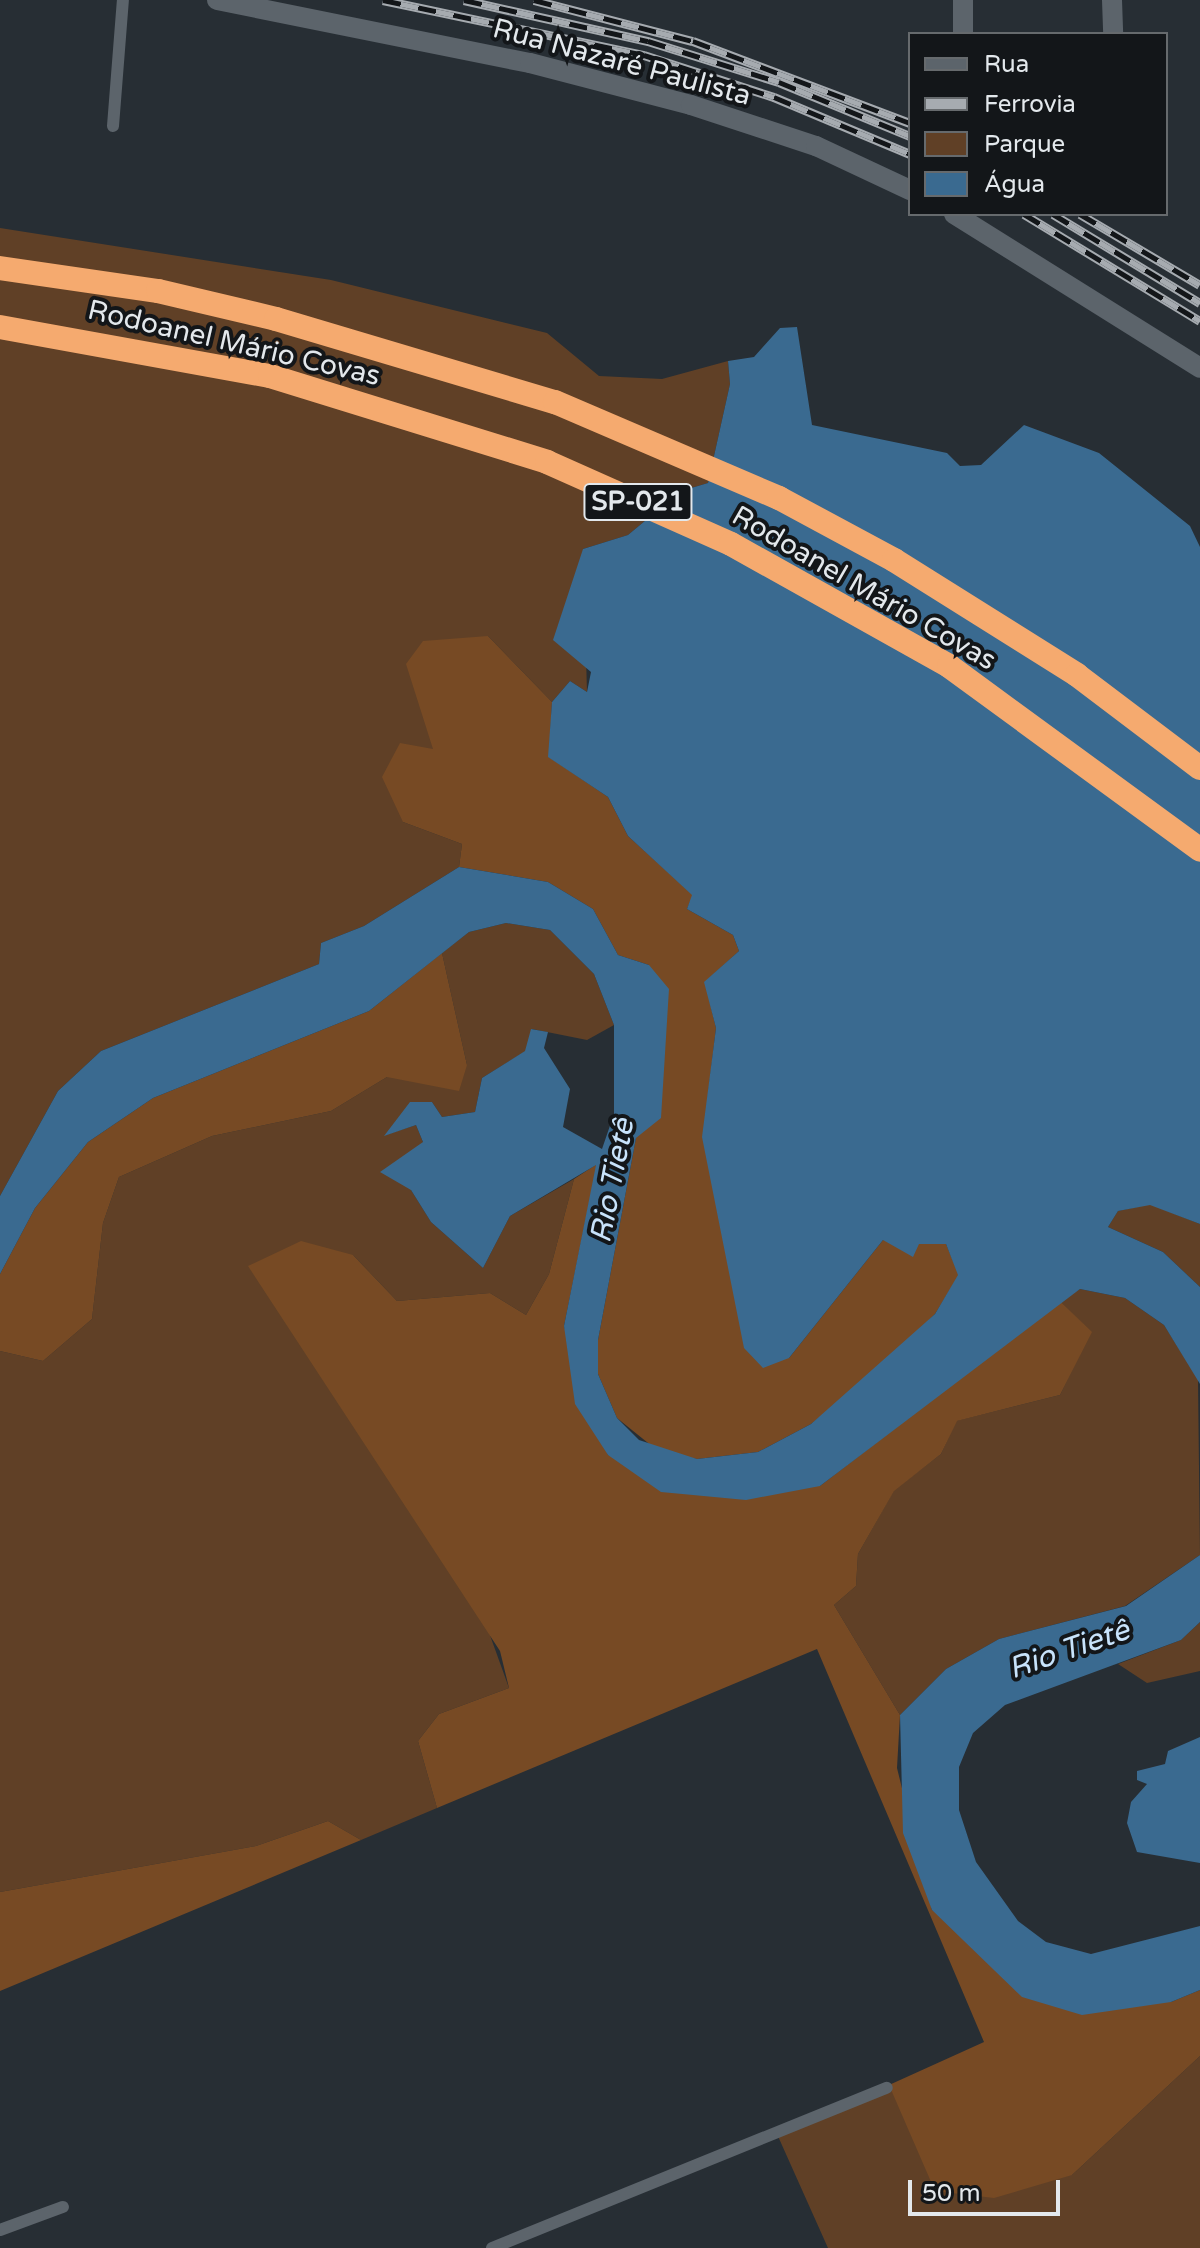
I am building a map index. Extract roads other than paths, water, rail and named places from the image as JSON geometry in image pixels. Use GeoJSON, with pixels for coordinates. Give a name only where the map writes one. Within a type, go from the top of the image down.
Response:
{"type":"FeatureCollection","features":[{"type":"Feature","properties":{"kind":"highway","name":"Rodoanel Mário Covas"},"geometry":{"type":"LineString","coordinates":[[0,268],[173,294],[380,344],[555,402],[779,498],[894,560],[1077,675],[1200,768]]}},
{"type":"Feature","properties":{"kind":"highway","name":"Rodoanel Mário Covas"},"geometry":{"type":"LineString","coordinates":[[0,327],[270,376],[547,462],[731,544],[949,666],[1200,850]]}},
{"type":"Feature","properties":{"kind":"main road","name":"Rua Nazaré Paulista"},"geometry":{"type":"LineString","coordinates":[[217,0],[530,63],[691,105],[816,146],[908,189]]}},
{"type":"Feature","properties":{"kind":"main road"},"geometry":{"type":"LineString","coordinates":[[963,0],[963,32]]}},
{"type":"Feature","properties":{"kind":"main road"},"geometry":{"type":"LineString","coordinates":[[1112,0],[1113,32]]}},
{"type":"Feature","properties":{"kind":"main road"},"geometry":{"type":"LineString","coordinates":[[957,216],[1200,368]]}},
{"type":"Feature","properties":{"kind":"lane"},"geometry":{"type":"LineString","coordinates":[[113,126],[123,0]]}},
{"type":"Feature","properties":{"kind":"lane"},"geometry":{"type":"LineString","coordinates":[[492,2248],[887,2088]]}},
{"type":"Feature","properties":{"kind":"lane"},"geometry":{"type":"LineString","coordinates":[[0,2230],[63,2207]]}},
{"type":"Feature","properties":{"kind":"water","name":"Rio Tietê"},"geometry":{"type":"Polygon","coordinates":[[[797,327],[812,425],[947,453],[960,466],[981,465],[1024,425],[1099,453],[1190,526],[1200,547],[1200,1224],[1150,1205],[1118,1211],[1108,1227],[1163,1252],[1200,1287],[1200,1384],[1164,1325],[1125,1298],[1080,1289],[820,1486],[746,1500],[661,1492],[608,1455],[575,1404],[564,1326],[596,1165],[510,1216],[483,1268],[431,1222],[411,1190],[380,1172],[423,1142],[416,1125],[384,1136],[410,1102],[432,1102],[442,1117],[475,1112],[482,1078],[525,1051],[531,1029],[548,1032],[544,1048],[570,1089],[563,1127],[602,1149],[614,1114],[614,1025],[594,974],[550,930],[506,923],[469,932],[369,1011],[153,1098],[88,1142],[35,1208],[0,1274],[0,1196],[58,1091],[101,1051],[319,964],[321,943],[364,926],[459,867],[548,882],[593,909],[618,955],[649,965],[669,989],[661,1118],[636,1138],[598,1340],[598,1374],[617,1418],[639,1440],[697,1459],[758,1452],[811,1424],[935,1314],[958,1275],[946,1244],[919,1244],[913,1257],[883,1240],[789,1358],[763,1368],[744,1348],[702,1137],[716,1028],[704,982],[739,951],[733,935],[687,909],[692,895],[628,836],[608,797],[548,757],[552,702],[570,681],[587,692],[591,672],[553,640],[583,549],[628,535],[681,491],[708,483],[730,384],[728,361],[754,357],[780,328],[797,327]]]}},
{"type":"Feature","properties":{"kind":"water","name":"Rio Tietê"},"geometry":{"type":"Polygon","coordinates":[[[1200,1555],[1200,1622],[1181,1640],[1005,1705],[973,1733],[959,1767],[959,1810],[976,1862],[1018,1921],[1046,1942],[1091,1954],[1200,1926],[1200,1990],[1171,2002],[1082,2015],[1022,1997],[932,1910],[903,1833],[900,1715],[946,1669],[999,1639],[1126,1606],[1200,1555]]]}},
{"type":"Feature","properties":{"kind":"water"},"geometry":{"type":"Polygon","coordinates":[[[1200,1737],[1200,1863],[1137,1852],[1127,1823],[1131,1802],[1147,1784],[1137,1780],[1137,1771],[1165,1764],[1168,1751],[1200,1737]]]}},
{"type":"Feature","properties":{"kind":"railway"},"geometry":{"type":"LineString","coordinates":[[383,0],[644,55],[774,97],[908,153]]}},
{"type":"Feature","properties":{"kind":"railway"},"geometry":{"type":"LineString","coordinates":[[464,0],[648,41],[779,82],[908,135]]}},
{"type":"Feature","properties":{"kind":"railway"},"geometry":{"type":"LineString","coordinates":[[534,0],[693,41],[908,122]]}},
{"type":"Feature","properties":{"kind":"railway"},"geometry":{"type":"LineString","coordinates":[[1027,216],[1200,321]]}},
{"type":"Feature","properties":{"kind":"railway"},"geometry":{"type":"LineString","coordinates":[[1056,216],[1200,303]]}},
{"type":"Feature","properties":{"kind":"railway"},"geometry":{"type":"LineString","coordinates":[[1083,216],[1200,285]]}}]}
